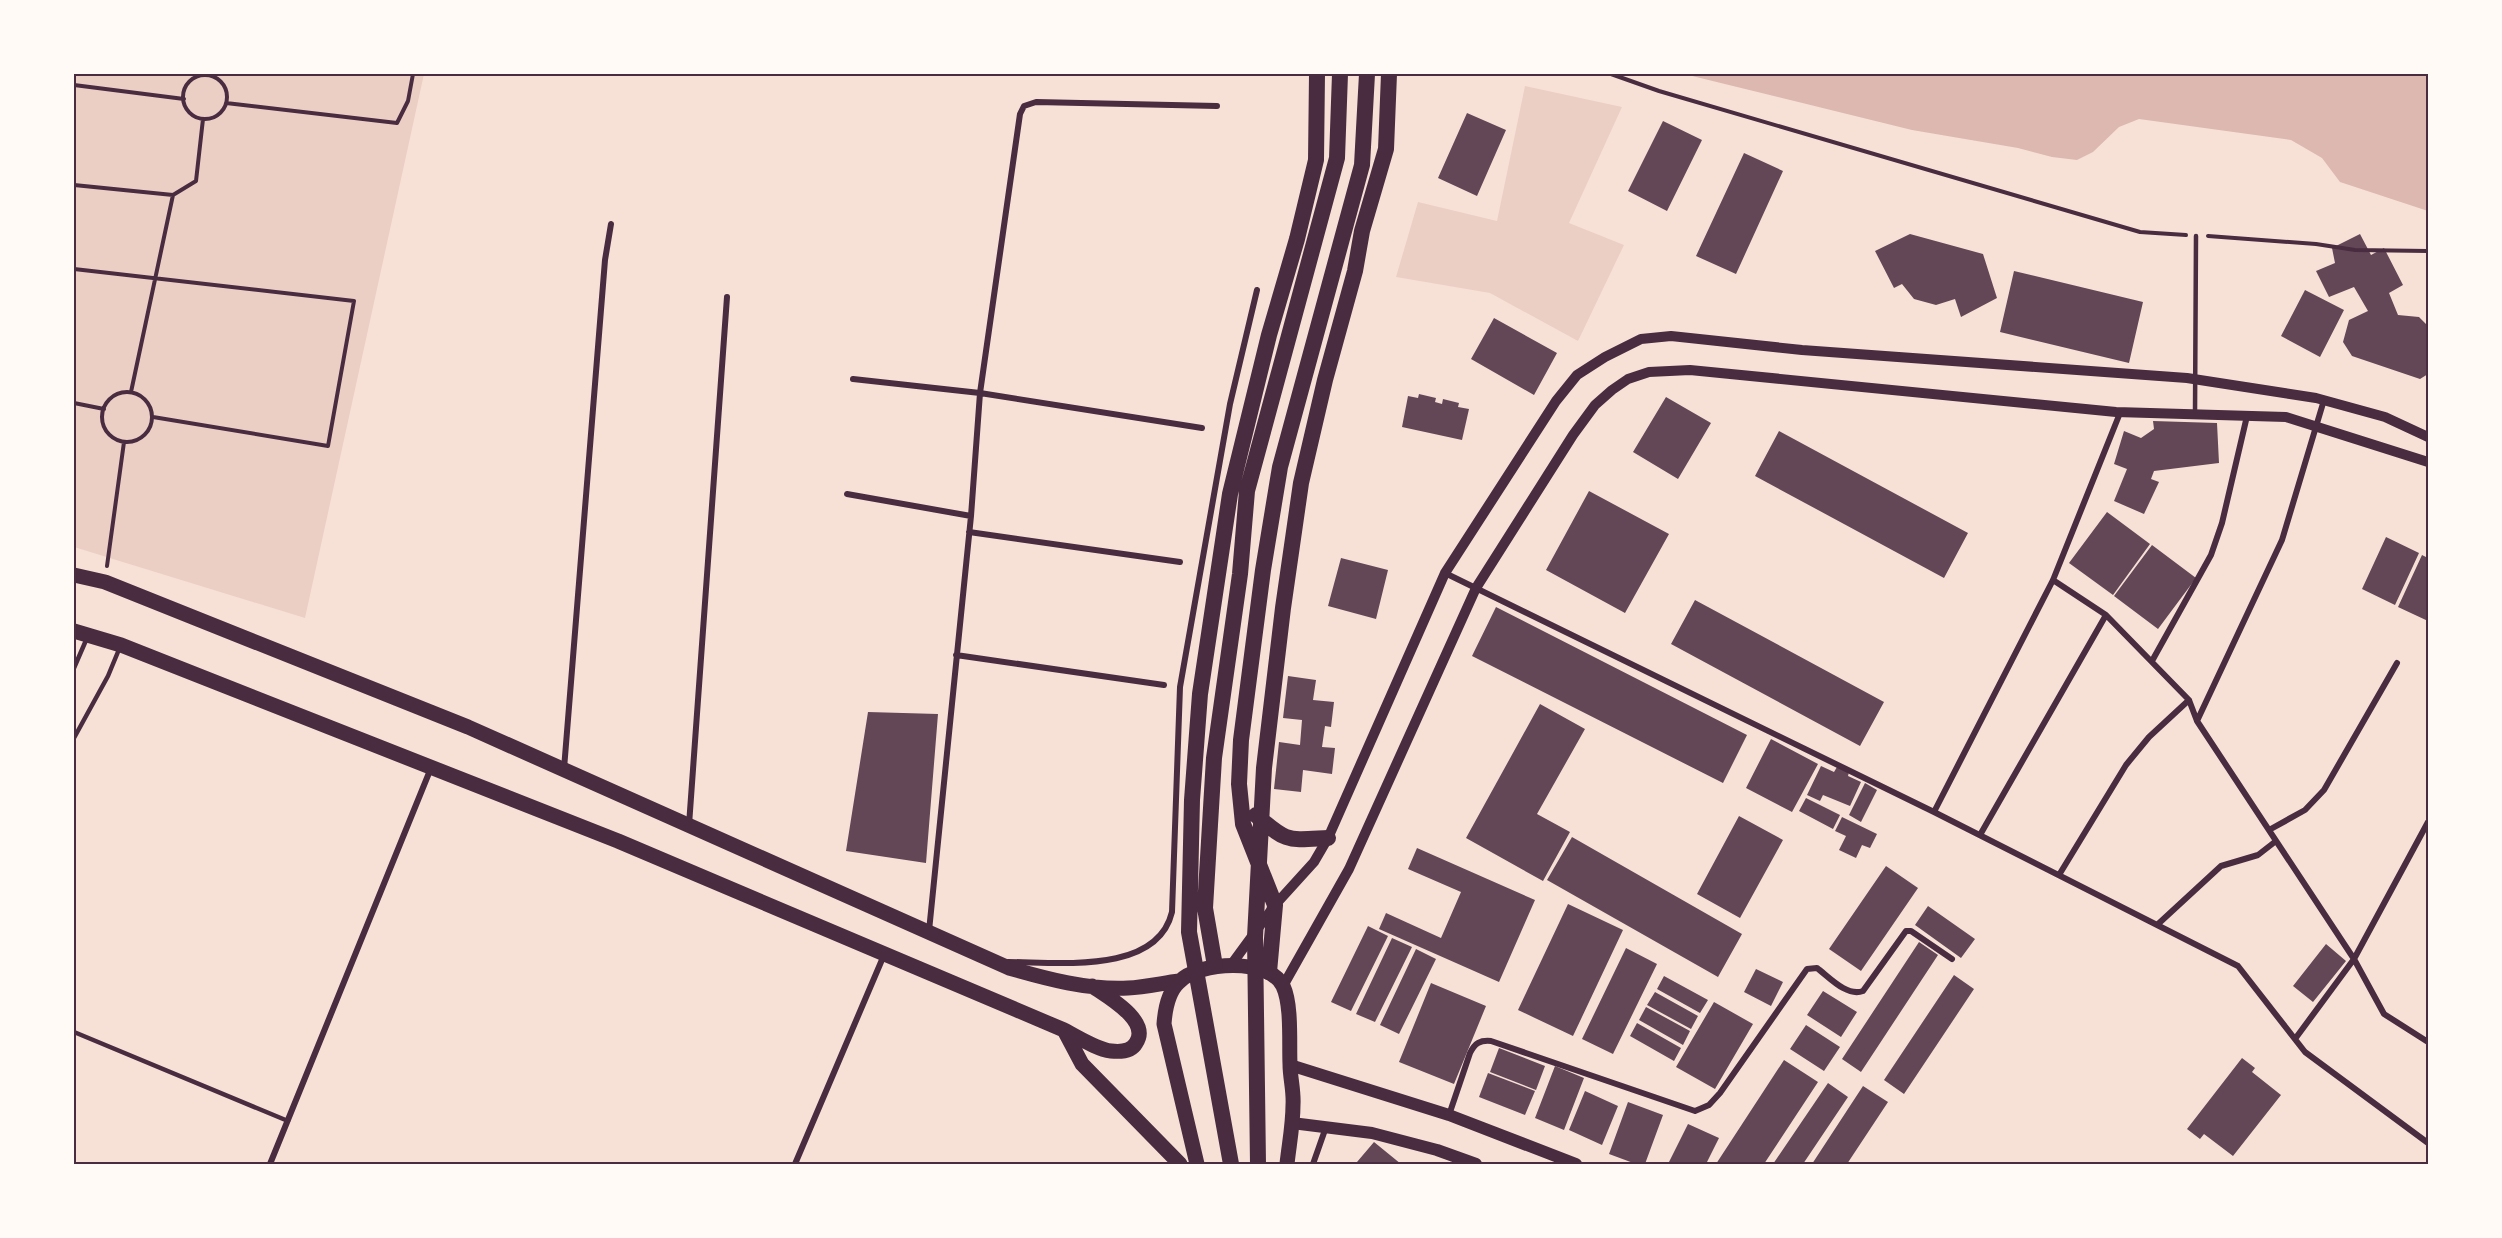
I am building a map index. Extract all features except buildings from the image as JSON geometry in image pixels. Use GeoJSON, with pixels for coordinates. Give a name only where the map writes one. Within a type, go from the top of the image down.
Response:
{"type":"FeatureCollection","features":[{"type":"Feature","properties":{"kind":"highway"},"geometry":{"type":"LineString","coordinates":[[1231,1164],[1189,932],[1191,800],[1200,694],[1230,494],[1269,335],[1297,239],[1316,160],[1317,74]]}},
{"type":"Feature","properties":{"kind":"highway"},"geometry":{"type":"LineString","coordinates":[[1222,965],[1205,908],[1214,758],[1240,574],[1247,491],[1337,158],[1340,74]]}},
{"type":"Feature","properties":{"kind":"highway"},"geometry":{"type":"LineString","coordinates":[[1269,972],[1275,904],[1243,824],[1239,784],[1241,740],[1263,570],[1280,467],[1358,184],[1362,165],[1367,74]]}},
{"type":"Feature","properties":{"kind":"highway"},"geometry":{"type":"LineString","coordinates":[[1258,1164],[1255,937],[1264,768],[1283,608],[1301,483],[1355,271],[1365,220],[1386,148],[1389,74]]}},
{"type":"Feature","properties":{"kind":"highway"},"geometry":{"type":"LineString","coordinates":[[1239,784],[1247,807],[1274,832],[1290,840],[1328,838]]}},
{"type":"Feature","properties":{"kind":"main road"},"geometry":{"type":"LineString","coordinates":[[74,575],[105,582],[468,727],[996,962],[1052,981],[1128,988],[1179,981],[1205,968],[1222,965],[1269,972],[1283,986],[1291,1029],[1290,1065],[1293,1105],[1287,1164]]}},
{"type":"Feature","properties":{"kind":"main road"},"geometry":{"type":"LineString","coordinates":[[81,632],[121,645],[618,841],[1109,1051],[1125,1052],[1134,1047],[1140,1037],[1140,1029],[1121,1007],[1092,986]]}},
{"type":"Feature","properties":{"kind":"main road"},"geometry":{"type":"LineString","coordinates":[[1179,981],[1170,995],[1164,1024],[1197,1164]]}},
{"type":"Feature","properties":{"kind":"main road"},"geometry":{"type":"LineString","coordinates":[[1064,1030],[1082,1064],[1180,1164]]}},
{"type":"Feature","properties":{"kind":"main road"},"geometry":{"type":"LineString","coordinates":[[1290,1065],[1449,1115],[1576,1164]]}},
{"type":"Feature","properties":{"kind":"main road"},"geometry":{"type":"LineString","coordinates":[[1292,1123],[1372,1133],[1403,1140],[1476,1164]]}},
{"type":"Feature","properties":{"kind":"street"},"geometry":{"type":"LineString","coordinates":[[929,932],[971,516],[980,393],[1020,114],[1023,106],[1036,102],[1217,106]]}},
{"type":"Feature","properties":{"kind":"street"},"geometry":{"type":"LineString","coordinates":[[564,770],[605,260],[611,224]]}},
{"type":"Feature","properties":{"kind":"street"},"geometry":{"type":"LineString","coordinates":[[996,962],[1105,961],[1133,954],[1159,939],[1169,926],[1172,912],[1180,687],[1230,404],[1257,290]]}},
{"type":"Feature","properties":{"kind":"street"},"geometry":{"type":"LineString","coordinates":[[689,825],[727,297]]}},
{"type":"Feature","properties":{"kind":"street"},"geometry":{"type":"LineString","coordinates":[[1222,965],[1314,862],[1328,838],[1445,573],[1556,401],[1577,375],[1605,357],[1641,339],[1671,336],[1802,350],[2195,379],[2324,400],[2385,417],[2428,437]]}},
{"type":"Feature","properties":{"kind":"street"},"geometry":{"type":"LineString","coordinates":[[1283,986],[1349,869],[1476,588],[1573,435],[1595,405],[1628,379],[1649,372],[1690,370],[2120,413],[2286,417],[2428,462]]}},
{"type":"Feature","properties":{"kind":"street"},"geometry":{"type":"LineString","coordinates":[[853,379],[980,393],[1202,428]]}},
{"type":"Feature","properties":{"kind":"street"},"geometry":{"type":"LineString","coordinates":[[2197,721],[2282,540],[2324,400]]}},
{"type":"Feature","properties":{"kind":"street"},"geometry":{"type":"LineString","coordinates":[[1934,812],[2054,580],[2120,413]]}},
{"type":"Feature","properties":{"kind":"street"},"geometry":{"type":"LineString","coordinates":[[2152,661],[2211,555],[2222,523],[2247,415]]}},
{"type":"Feature","properties":{"kind":"street"},"geometry":{"type":"LineString","coordinates":[[847,494],[971,516]]}},
{"type":"Feature","properties":{"kind":"street"},"geometry":{"type":"LineString","coordinates":[[969,532],[1180,562]]}},
{"type":"Feature","properties":{"kind":"street"},"geometry":{"type":"LineString","coordinates":[[1445,573],[1934,812],[2238,966],[2305,1052],[2428,1143]]}},
{"type":"Feature","properties":{"kind":"street"},"geometry":{"type":"LineString","coordinates":[[2054,580],[2106,615],[2189,700],[2197,721],[2354,959],[2384,1014],[2428,1042]]}},
{"type":"Feature","properties":{"kind":"street"},"geometry":{"type":"LineString","coordinates":[[1980,835],[2106,615]]}},
{"type":"Feature","properties":{"kind":"street"},"geometry":{"type":"LineString","coordinates":[[956,655],[1164,685]]}},
{"type":"Feature","properties":{"kind":"street"},"geometry":{"type":"LineString","coordinates":[[2269,830],[2305,810],[2324,790],[2397,663]]}},
{"type":"Feature","properties":{"kind":"street"},"geometry":{"type":"LineString","coordinates":[[2059,875],[2126,765],[2150,737],[2189,700]]}},
{"type":"Feature","properties":{"kind":"street"},"geometry":{"type":"LineString","coordinates":[[270,1164],[431,767]]}},
{"type":"Feature","properties":{"kind":"street"},"geometry":{"type":"LineString","coordinates":[[2295,1039],[2354,959],[2428,822]]}},
{"type":"Feature","properties":{"kind":"street"},"geometry":{"type":"LineString","coordinates":[[2157,925],[2221,866],[2258,855],[2276,841]]}},
{"type":"Feature","properties":{"kind":"street"},"geometry":{"type":"LineString","coordinates":[[1449,1115],[1470,1053],[1474,1045],[1482,1041],[1491,1041],[1695,1111],[1709,1105],[1720,1093],[1807,969],[1817,968],[1847,991],[1857,993],[1863,991],[1900,935],[1905,931],[1911,931],[1952,959]]}},
{"type":"Feature","properties":{"kind":"street"},"geometry":{"type":"LineString","coordinates":[[795,1164],[885,954]]}},
{"type":"Feature","properties":{"kind":"street"},"geometry":{"type":"LineString","coordinates":[[1313,1164],[1326,1127]]}},
{"type":"Feature","properties":{"kind":"lane"},"geometry":{"type":"LineString","coordinates":[[2195,414],[2196,236]]}},
{"type":"Feature","properties":{"kind":"lane"},"geometry":{"type":"LineString","coordinates":[[74,668],[81,632]]}},
{"type":"Feature","properties":{"kind":"lane"},"geometry":{"type":"LineString","coordinates":[[74,738],[108,676],[121,645]]}},
{"type":"Feature","properties":{"kind":"lane"},"geometry":{"type":"LineString","coordinates":[[74,1032],[288,1121]]}},
{"type":"Feature","properties":{"kind":"path"},"geometry":{"type":"LineString","coordinates":[[226,103],[397,123],[408,101],[413,74]]}},
{"type":"Feature","properties":{"kind":"path"},"geometry":{"type":"LineString","coordinates":[[1611,74],[1670,94],[2140,232],[2316,244],[2355,250],[2428,251]]}},
{"type":"Feature","properties":{"kind":"path"},"geometry":{"type":"LineString","coordinates":[[207,75],[221,82],[225,88],[226,103],[218,115],[203,119],[190,112],[184,99],[188,85],[193,79],[207,75]]}},
{"type":"Feature","properties":{"kind":"path"},"geometry":{"type":"LineString","coordinates":[[74,85],[184,99]]}},
{"type":"Feature","properties":{"kind":"path"},"geometry":{"type":"LineString","coordinates":[[74,185],[173,195],[196,182],[203,119]]}},
{"type":"Feature","properties":{"kind":"path"},"geometry":{"type":"LineString","coordinates":[[131,392],[173,195]]}},
{"type":"Feature","properties":{"kind":"path"},"geometry":{"type":"LineString","coordinates":[[74,269],[354,301],[328,446],[153,417]]}},
{"type":"Feature","properties":{"kind":"path"},"geometry":{"type":"LineString","coordinates":[[131,392],[146,400],[153,417],[147,432],[141,438],[124,442],[116,439],[104,426],[104,409],[114,395],[131,392]]}},
{"type":"Feature","properties":{"kind":"path"},"geometry":{"type":"LineString","coordinates":[[74,403],[104,409]]}},
{"type":"Feature","properties":{"kind":"path"},"geometry":{"type":"LineString","coordinates":[[105,582],[124,442]]}},
{"type":"Feature","properties":{"kind":"shaded area"},"geometry":{"type":"Polygon","coordinates":[[[74,74],[424,74],[305,618],[74,547],[74,74]]]}},
{"type":"Feature","properties":{"kind":"shaded area"},"geometry":{"type":"Polygon","coordinates":[[[1684,74],[2428,74],[2428,211],[2340,182],[2322,158],[2291,140],[2139,119],[2119,127],[2093,152],[2077,160],[1912,130],[1684,74]]]}},
{"type":"Feature","properties":{"kind":"shaded area"},"geometry":{"type":"Polygon","coordinates":[[[1525,86],[1622,107],[1569,223],[1624,245],[1578,341],[1490,293],[1396,277],[1418,202],[1497,221],[1525,86]]]}}]}
